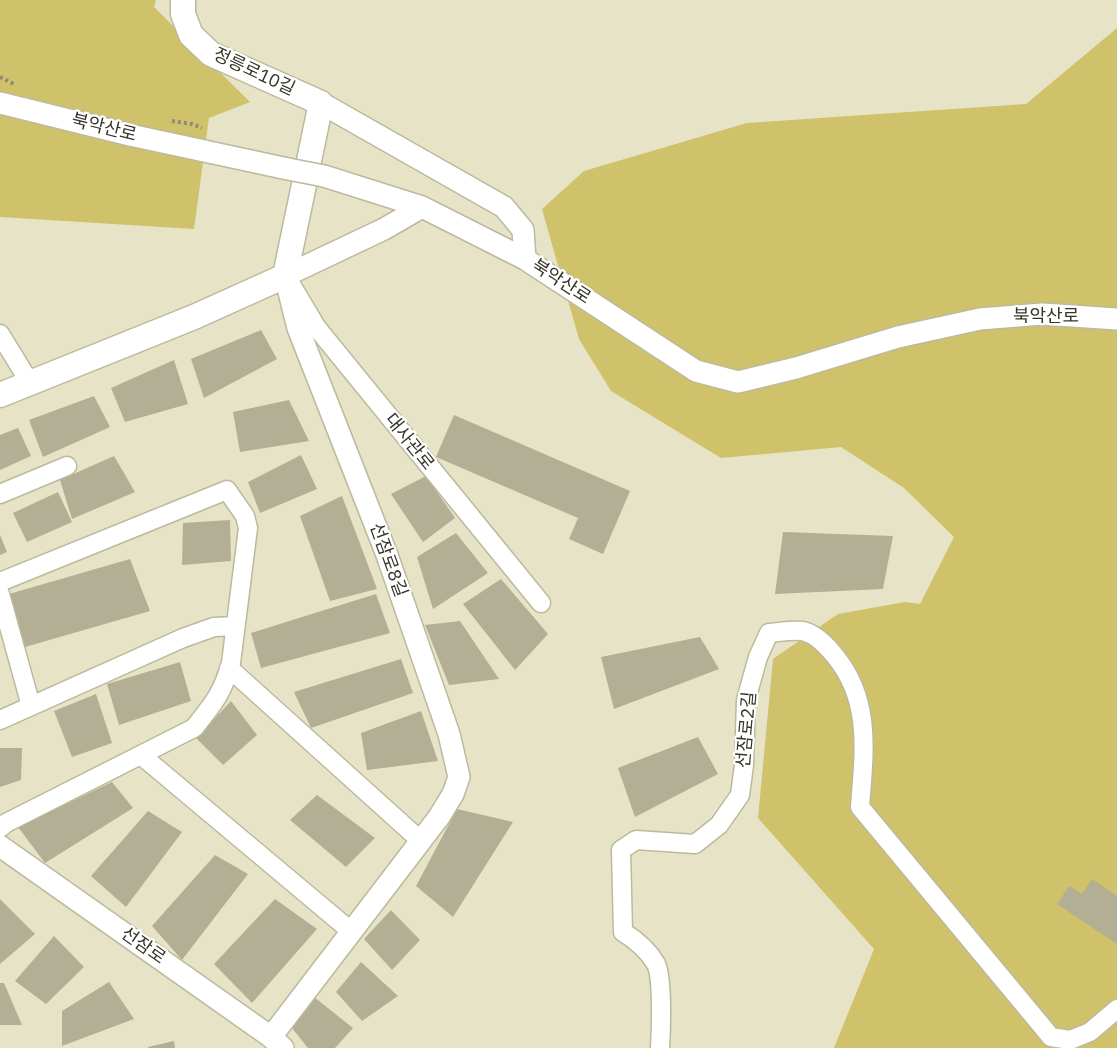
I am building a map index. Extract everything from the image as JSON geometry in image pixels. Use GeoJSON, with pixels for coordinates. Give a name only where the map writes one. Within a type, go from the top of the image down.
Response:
{"type":"FeatureCollection","features":[{"type":"Feature","properties":{"kind":"main road","name":"정릉로10길"},"geometry":{"type":"LineString","coordinates":[[183,0],[183,14],[191,35],[211,54],[321,103]]}},
{"type":"Feature","properties":{"kind":"main road"},"geometry":{"type":"LineString","coordinates":[[0,395],[194,316],[285,276],[321,103]]}},
{"type":"Feature","properties":{"kind":"street","name":"북악산로"},"geometry":{"type":"LineString","coordinates":[[0,103],[130,135],[324,176],[422,207],[525,259],[696,371],[738,382],[796,368],[898,337],[981,319],[1042,314],[1117,319]]}},
{"type":"Feature","properties":{"kind":"street"},"geometry":{"type":"LineString","coordinates":[[321,103],[504,207],[523,231],[525,259]]}},
{"type":"Feature","properties":{"kind":"street"},"geometry":{"type":"LineString","coordinates":[[285,276],[384,230],[422,207]]}},
{"type":"Feature","properties":{"kind":"street","name":"대사관로"},"geometry":{"type":"LineString","coordinates":[[285,276],[317,328],[541,603]]}},
{"type":"Feature","properties":{"kind":"street","name":"선잠로8길"},"geometry":{"type":"LineString","coordinates":[[277,1043],[352,932],[440,817],[453,794],[459,777],[449,734],[387,555],[298,328],[285,276]]}},
{"type":"Feature","properties":{"kind":"street"},"geometry":{"type":"LineString","coordinates":[[0,334],[30,383]]}},
{"type":"Feature","properties":{"kind":"street"},"geometry":{"type":"LineString","coordinates":[[0,494],[67,466]]}},
{"type":"Feature","properties":{"kind":"street"},"geometry":{"type":"LineString","coordinates":[[0,582],[227,490],[245,516],[248,528],[225,683],[215,702],[194,728],[0,828]]}},
{"type":"Feature","properties":{"kind":"street"},"geometry":{"type":"LineString","coordinates":[[0,594],[31,706]]}},
{"type":"Feature","properties":{"kind":"street"},"geometry":{"type":"LineString","coordinates":[[0,720],[183,639],[214,627],[235,626]]}},
{"type":"Feature","properties":{"kind":"street","name":"선잠로2길"},"geometry":{"type":"LineString","coordinates":[[660,1048],[662,1013],[657,966],[638,941],[623,932],[621,850],[636,840],[694,844],[719,825],[740,795],[744,765],[746,700],[758,657],[769,633],[804,631],[826,644],[847,670],[861,706],[865,748],[860,807],[1051,1037],[1071,1040],[1090,1032],[1117,1009]]}},
{"type":"Feature","properties":{"kind":"street"},"geometry":{"type":"LineString","coordinates":[[229,668],[421,841]]}},
{"type":"Feature","properties":{"kind":"street"},"geometry":{"type":"LineString","coordinates":[[142,756],[352,932]]}},
{"type":"Feature","properties":{"kind":"street","name":"선잠로"},"geometry":{"type":"LineString","coordinates":[[0,846],[277,1043]]}},
{"type":"Feature","properties":{"kind":"shaded area"},"geometry":{"type":"Polygon","coordinates":[[[0,0],[156,0],[154,7],[250,102],[209,118],[194,229],[0,217],[0,0]]]}},
{"type":"Feature","properties":{"kind":"shaded area"},"geometry":{"type":"Polygon","coordinates":[[[1117,28],[1117,1048],[834,1048],[874,949],[758,818],[773,659],[838,614],[905,602],[920,604],[954,537],[904,488],[841,447],[721,458],[611,391],[579,339],[542,209],[584,171],[747,123],[1026,104],[1117,28]]]}},
{"type":"Feature","properties":{"kind":"building"},"geometry":{"type":"Polygon","coordinates":[[[261,330],[277,359],[204,398],[191,359],[261,330]]]}},
{"type":"Feature","properties":{"kind":"building"},"geometry":{"type":"Polygon","coordinates":[[[174,360],[188,404],[125,422],[111,388],[174,360]]]}},
{"type":"Feature","properties":{"kind":"building"},"geometry":{"type":"Polygon","coordinates":[[[94,396],[110,427],[43,457],[29,420],[94,396]]]}},
{"type":"Feature","properties":{"kind":"building"},"geometry":{"type":"Polygon","coordinates":[[[289,400],[309,441],[240,452],[233,412],[289,400]]]}},
{"type":"Feature","properties":{"kind":"building"},"geometry":{"type":"Polygon","coordinates":[[[454,415],[630,491],[603,554],[569,539],[578,518],[436,457],[454,415]]]}},
{"type":"Feature","properties":{"kind":"building"},"geometry":{"type":"Polygon","coordinates":[[[18,428],[31,456],[0,470],[0,435],[18,428]]]}},
{"type":"Feature","properties":{"kind":"building"},"geometry":{"type":"Polygon","coordinates":[[[301,455],[317,489],[260,513],[248,482],[301,455]]]}},
{"type":"Feature","properties":{"kind":"building"},"geometry":{"type":"Polygon","coordinates":[[[114,456],[135,492],[72,519],[60,480],[114,456]]]}},
{"type":"Feature","properties":{"kind":"building"},"geometry":{"type":"Polygon","coordinates":[[[426,476],[455,518],[423,542],[391,494],[426,476]]]}},
{"type":"Feature","properties":{"kind":"building"},"geometry":{"type":"Polygon","coordinates":[[[58,492],[72,522],[27,542],[13,513],[58,492]]]}},
{"type":"Feature","properties":{"kind":"building"},"geometry":{"type":"Polygon","coordinates":[[[342,496],[377,589],[330,601],[300,516],[342,496]]]}},
{"type":"Feature","properties":{"kind":"building"},"geometry":{"type":"Polygon","coordinates":[[[230,520],[231,561],[182,565],[183,523],[230,520]]]}},
{"type":"Feature","properties":{"kind":"building"},"geometry":{"type":"Polygon","coordinates":[[[783,532],[893,536],[883,589],[775,594],[783,532]]]}},
{"type":"Feature","properties":{"kind":"building"},"geometry":{"type":"Polygon","coordinates":[[[456,533],[488,573],[433,609],[417,557],[456,533]]]}},
{"type":"Feature","properties":{"kind":"building"},"geometry":{"type":"Polygon","coordinates":[[[0,535],[7,552],[0,555],[0,535]]]}},
{"type":"Feature","properties":{"kind":"building"},"geometry":{"type":"Polygon","coordinates":[[[130,559],[150,611],[25,647],[9,594],[130,559]]]}},
{"type":"Feature","properties":{"kind":"building"},"geometry":{"type":"Polygon","coordinates":[[[501,579],[548,634],[515,670],[463,604],[501,579]]]}},
{"type":"Feature","properties":{"kind":"building"},"geometry":{"type":"Polygon","coordinates":[[[376,594],[390,633],[261,668],[251,633],[376,594]]]}},
{"type":"Feature","properties":{"kind":"building"},"geometry":{"type":"Polygon","coordinates":[[[460,621],[499,679],[449,685],[425,625],[460,621]]]}},
{"type":"Feature","properties":{"kind":"building"},"geometry":{"type":"Polygon","coordinates":[[[700,637],[719,669],[614,709],[601,657],[700,637]]]}},
{"type":"Feature","properties":{"kind":"building"},"geometry":{"type":"Polygon","coordinates":[[[401,659],[413,693],[311,728],[294,692],[401,659]]]}},
{"type":"Feature","properties":{"kind":"building"},"geometry":{"type":"Polygon","coordinates":[[[180,662],[191,701],[119,725],[107,684],[180,662]]]}},
{"type":"Feature","properties":{"kind":"building"},"geometry":{"type":"Polygon","coordinates":[[[96,694],[112,743],[72,757],[54,711],[96,694]]]}},
{"type":"Feature","properties":{"kind":"building"},"geometry":{"type":"Polygon","coordinates":[[[231,701],[257,735],[223,765],[196,738],[231,701]]]}},
{"type":"Feature","properties":{"kind":"building"},"geometry":{"type":"Polygon","coordinates":[[[421,711],[438,761],[367,770],[361,733],[421,711]]]}},
{"type":"Feature","properties":{"kind":"building"},"geometry":{"type":"Polygon","coordinates":[[[698,737],[718,774],[635,817],[618,768],[698,737]]]}},
{"type":"Feature","properties":{"kind":"building"},"geometry":{"type":"Polygon","coordinates":[[[0,748],[22,748],[21,780],[0,787],[0,748]]]}},
{"type":"Feature","properties":{"kind":"building"},"geometry":{"type":"Polygon","coordinates":[[[112,782],[133,808],[45,863],[18,827],[112,782]]]}},
{"type":"Feature","properties":{"kind":"building"},"geometry":{"type":"Polygon","coordinates":[[[317,795],[375,838],[346,867],[290,820],[317,795]]]}},
{"type":"Feature","properties":{"kind":"building"},"geometry":{"type":"Polygon","coordinates":[[[457,809],[513,822],[453,917],[416,886],[457,809]]]}},
{"type":"Feature","properties":{"kind":"building"},"geometry":{"type":"Polygon","coordinates":[[[148,811],[182,832],[126,907],[91,876],[148,811]]]}},
{"type":"Feature","properties":{"kind":"building"},"geometry":{"type":"Polygon","coordinates":[[[215,855],[248,874],[182,960],[152,926],[215,855]]]}},
{"type":"Feature","properties":{"kind":"building"},"geometry":{"type":"Polygon","coordinates":[[[1092,879],[1117,896],[1117,944],[1057,904],[1069,886],[1082,894],[1092,879]]]}},
{"type":"Feature","properties":{"kind":"building"},"geometry":{"type":"Polygon","coordinates":[[[0,899],[35,934],[0,964],[0,899]]]}},
{"type":"Feature","properties":{"kind":"building"},"geometry":{"type":"Polygon","coordinates":[[[275,899],[317,929],[252,1003],[214,964],[275,899]]]}},
{"type":"Feature","properties":{"kind":"building"},"geometry":{"type":"Polygon","coordinates":[[[391,910],[420,940],[392,970],[364,939],[391,910]]]}},
{"type":"Feature","properties":{"kind":"building"},"geometry":{"type":"Polygon","coordinates":[[[54,936],[84,967],[46,1004],[15,981],[54,936]]]}},
{"type":"Feature","properties":{"kind":"building"},"geometry":{"type":"Polygon","coordinates":[[[361,962],[398,996],[362,1021],[336,992],[361,962]]]}},
{"type":"Feature","properties":{"kind":"building"},"geometry":{"type":"Polygon","coordinates":[[[109,982],[134,1019],[62,1046],[62,1011],[109,982]]]}},
{"type":"Feature","properties":{"kind":"building"},"geometry":{"type":"Polygon","coordinates":[[[0,983],[4,983],[22,1025],[0,1025],[0,983]]]}},
{"type":"Feature","properties":{"kind":"building"},"geometry":{"type":"Polygon","coordinates":[[[314,997],[353,1028],[335,1048],[308,1048],[292,1028],[314,997]]]}},
{"type":"Feature","properties":{"kind":"building"},"geometry":{"type":"Polygon","coordinates":[[[174,1041],[175,1048],[148,1048],[148,1047],[174,1041]]]}}]}
